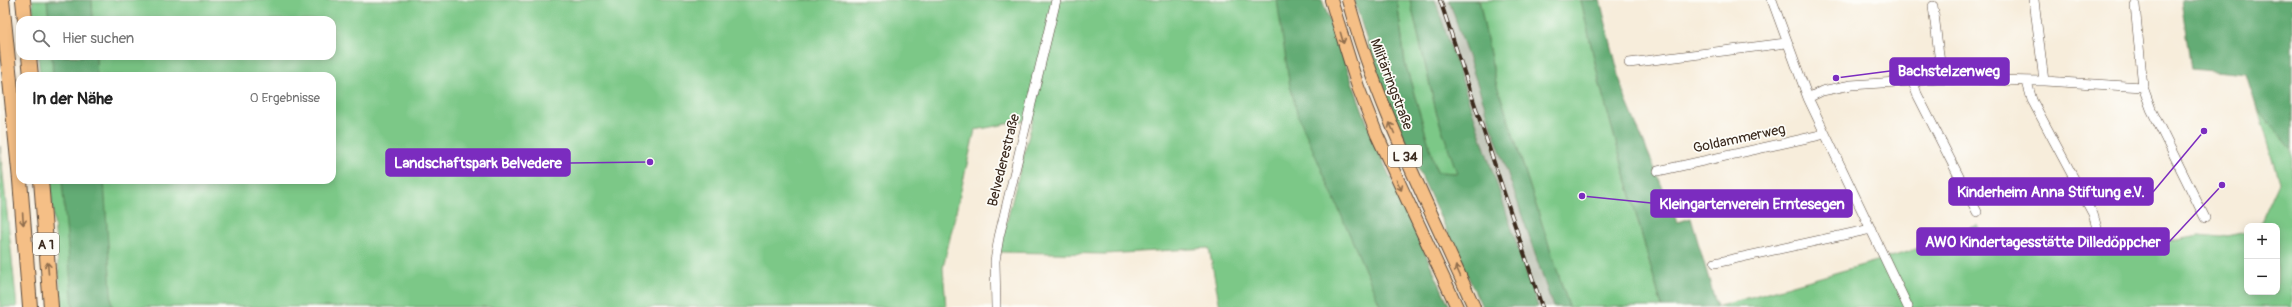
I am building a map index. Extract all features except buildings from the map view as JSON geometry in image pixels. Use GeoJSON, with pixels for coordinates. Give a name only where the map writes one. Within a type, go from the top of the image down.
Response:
{"type":"FeatureCollection","features":[{"type":"Feature","properties":{"kind":"highway","name":"A 1"},"geometry":{"type":"LineString","coordinates":[[2,0],[16,140]]}},
{"type":"Feature","properties":{"kind":"highway"},"geometry":{"type":"LineString","coordinates":[[23,0],[25,16]]}},
{"type":"Feature","properties":{"kind":"highway"},"geometry":{"type":"LineString","coordinates":[[29,60],[31,72]]}},
{"type":"Feature","properties":{"kind":"highway","name":"A 1"},"geometry":{"type":"LineString","coordinates":[[20,184],[30,307]]}},
{"type":"Feature","properties":{"kind":"highway","name":"A 1"},"geometry":{"type":"LineString","coordinates":[[41,184],[52,307]]}},
{"type":"Feature","properties":{"kind":"main road","name":"L 34"},"geometry":{"type":"LineString","coordinates":[[1331,0],[1358,87],[1377,135],[1457,307]]}},
{"type":"Feature","properties":{"kind":"main road","name":"Militärringstraße"},"geometry":{"type":"LineString","coordinates":[[1348,0],[1358,38],[1384,108],[1474,307]]}},
{"type":"Feature","properties":{"kind":"street","name":"Belvederestraße"},"geometry":{"type":"LineString","coordinates":[[996,307],[995,261],[999,237],[1056,0]]}},
{"type":"Feature","properties":{"kind":"street"},"geometry":{"type":"LineString","coordinates":[[1772,0],[1786,42],[1808,98],[1908,307]]}},
{"type":"Feature","properties":{"kind":"street"},"geometry":{"type":"LineString","coordinates":[[2034,0],[2044,81]]}},
{"type":"Feature","properties":{"kind":"street"},"geometry":{"type":"LineString","coordinates":[[2135,5],[2144,87],[2150,109],[2205,218]]}},
{"type":"Feature","properties":{"kind":"street"},"geometry":{"type":"LineString","coordinates":[[1933,6],[1942,79]]}},
{"type":"Feature","properties":{"kind":"street"},"geometry":{"type":"LineString","coordinates":[[1629,63],[1786,42]]}},
{"type":"Feature","properties":{"kind":"street"},"geometry":{"type":"LineString","coordinates":[[1808,98],[1822,91],[1851,85],[1942,79],[2027,82],[2044,81],[2144,87]]}},
{"type":"Feature","properties":{"kind":"street"},"geometry":{"type":"LineString","coordinates":[[1913,82],[1917,94],[1977,212]]}},
{"type":"Feature","properties":{"kind":"street"},"geometry":{"type":"LineString","coordinates":[[2027,82],[2032,100],[2093,214],[2097,228]]}},
{"type":"Feature","properties":{"kind":"street","name":"Goldammerweg"},"geometry":{"type":"LineString","coordinates":[[1658,171],[1825,134]]}},
{"type":"Feature","properties":{"kind":"street"},"geometry":{"type":"LineString","coordinates":[[1715,263],[1871,229]]}},
{"type":"Feature","properties":{"kind":"shaded area"},"geometry":{"type":"Polygon","coordinates":[[[1435,0],[1449,0],[1553,307],[1538,307],[1435,0]]]}},
{"type":"Feature","properties":{"kind":"green space"},"geometry":{"type":"Polygon","coordinates":[[[32,0],[1322,0],[1375,144],[1450,307],[1220,307],[1209,248],[1104,254],[999,252],[1033,119],[975,130],[943,268],[946,307],[62,307],[50,184],[336,184],[336,72],[40,72],[38,60],[336,60],[336,16],[34,16],[32,0]]]}},
{"type":"Feature","properties":{"kind":"green space"},"geometry":{"type":"Polygon","coordinates":[[[47,0],[92,0],[93,16],[49,16],[47,0]]]}},
{"type":"Feature","properties":{"kind":"green space"},"geometry":{"type":"Polygon","coordinates":[[[1277,0],[1322,0],[1375,144],[1450,307],[1381,307],[1297,113],[1289,81],[1277,0]]]}},
{"type":"Feature","properties":{"kind":"green space"},"geometry":{"type":"Polygon","coordinates":[[[1354,0],[1397,0],[1405,63],[1437,172],[1457,173],[1437,115],[1410,0],[1435,0],[1538,307],[1482,307],[1399,128],[1376,70],[1354,0]]]}},
{"type":"Feature","properties":{"kind":"green space"},"geometry":{"type":"Polygon","coordinates":[[[1397,0],[1410,0],[1437,115],[1458,173],[1437,172],[1405,63],[1397,0]]]}},
{"type":"Feature","properties":{"kind":"green space"},"geometry":{"type":"Polygon","coordinates":[[[1449,0],[1479,0],[1495,79],[1569,307],[1553,307],[1449,0]]]}},
{"type":"Feature","properties":{"kind":"green space"},"geometry":{"type":"Polygon","coordinates":[[[1479,0],[1581,0],[1600,85],[1662,307],[1569,307],[1495,79],[1479,0]]]}},
{"type":"Feature","properties":{"kind":"green space"},"geometry":{"type":"Polygon","coordinates":[[[1581,0],[1600,0],[1624,95],[1677,222],[1691,218],[1717,307],[1662,307],[1600,85],[1581,0]]]}},
{"type":"Feature","properties":{"kind":"green space"},"geometry":{"type":"Polygon","coordinates":[[[2181,0],[2292,0],[2292,149],[2257,109],[2246,74],[2191,69],[2181,0]]]}},
{"type":"Feature","properties":{"kind":"green space"},"geometry":{"type":"Polygon","coordinates":[[[52,60],[96,60],[97,72],[53,72],[52,60]]]}},
{"type":"Feature","properties":{"kind":"green space"},"geometry":{"type":"Polygon","coordinates":[[[2257,109],[2292,149],[2292,307],[1716,307],[1908,252],[1977,225],[1993,249],[2034,239],[2037,248],[2101,231],[2108,252],[2199,235],[2221,237],[2244,233],[2244,295],[2280,295],[2280,223],[2260,223],[2279,182],[2257,109]]]}},
{"type":"Feature","properties":{"kind":"green space"},"geometry":{"type":"Polygon","coordinates":[[[0,146],[17,307],[0,307],[0,146]]]}},
{"type":"Feature","properties":{"kind":"green space"},"geometry":{"type":"Polygon","coordinates":[[[62,184],[104,184],[112,307],[73,307],[62,184]]]}},
{"type":"Feature","properties":{"kind":"railway"},"geometry":{"type":"LineString","coordinates":[[1440,0],[1542,307]]}},
{"type":"Feature","properties":{"kind":"place","name":"Bachstelzenweg"},"geometry":{"type":"Point","coordinates":[1836,78]}},
{"type":"Feature","properties":{"kind":"place","name":"Kinderheim Anna Stiftung e.V."},"geometry":{"type":"Point","coordinates":[2204,131]}},
{"type":"Feature","properties":{"kind":"place","name":"Landschaftspark Belvedere"},"geometry":{"type":"Point","coordinates":[650,162]}},
{"type":"Feature","properties":{"kind":"place","name":"AWO Kindertagesstätte Dilledöppcher"},"geometry":{"type":"Point","coordinates":[2222,185]}},
{"type":"Feature","properties":{"kind":"place","name":"Kleingartenverein Erntesegen"},"geometry":{"type":"Point","coordinates":[1582,196]}}]}
